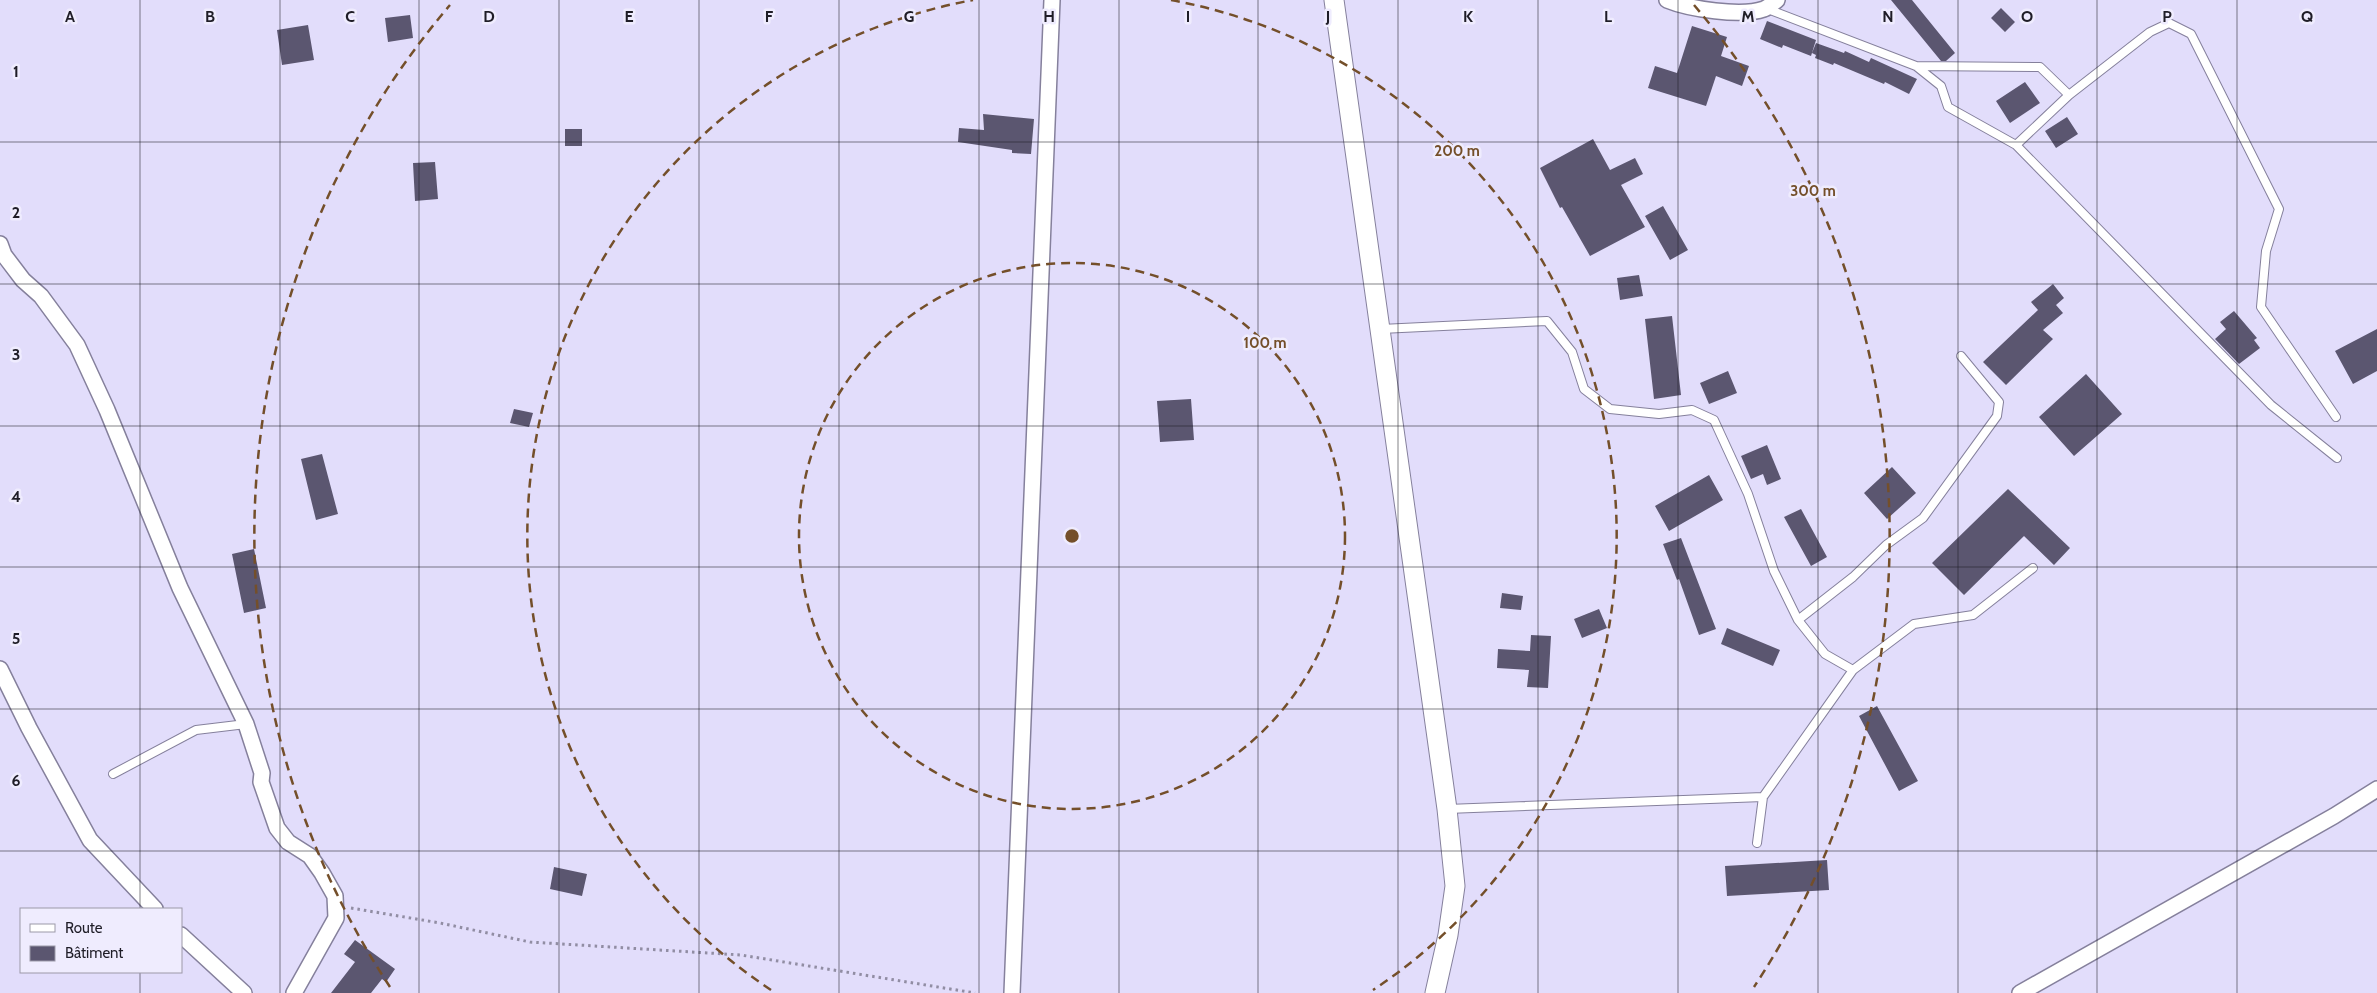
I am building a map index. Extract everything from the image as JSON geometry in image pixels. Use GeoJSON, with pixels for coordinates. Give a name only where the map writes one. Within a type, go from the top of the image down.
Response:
{"type":"FeatureCollection","features":[{"type":"Feature","properties":{"kind":"street"},"geometry":{"type":"LineString","coordinates":[[1012,993],[1052,0]]}},
{"type":"Feature","properties":{"kind":"street"},"geometry":{"type":"LineString","coordinates":[[1334,0],[1447,809],[1455,886],[1448,935],[1435,993]]}},
{"type":"Feature","properties":{"kind":"street"},"geometry":{"type":"LineString","coordinates":[[1667,0],[1687,8],[1749,12],[1771,4]]}},
{"type":"Feature","properties":{"kind":"street"},"geometry":{"type":"LineString","coordinates":[[0,244],[4,254],[23,280],[41,296],[77,345],[180,588],[246,724],[262,773],[261,782],[277,828],[288,842],[310,856],[322,872],[335,896],[336,918],[294,993]]}},
{"type":"Feature","properties":{"kind":"street"},"geometry":{"type":"LineString","coordinates":[[0,669],[29,728],[90,840],[155,908]]}},
{"type":"Feature","properties":{"kind":"street"},"geometry":{"type":"LineString","coordinates":[[2020,993],[2334,816],[2377,789]]}},
{"type":"Feature","properties":{"kind":"street"},"geometry":{"type":"LineString","coordinates":[[182,936],[244,993]]}},
{"type":"Feature","properties":{"kind":"lane"},"geometry":{"type":"LineString","coordinates":[[1771,4],[1916,66],[1941,86],[1948,107],[2016,145],[2271,405],[2337,458]]}},
{"type":"Feature","properties":{"kind":"lane"},"geometry":{"type":"LineString","coordinates":[[2016,145],[2069,95],[2150,32],[2168,23],[2191,34],[2279,209],[2266,251],[2261,307],[2336,417]]}},
{"type":"Feature","properties":{"kind":"lane"},"geometry":{"type":"LineString","coordinates":[[1916,66],[2040,67],[2069,95]]}},
{"type":"Feature","properties":{"kind":"lane"},"geometry":{"type":"LineString","coordinates":[[1379,329],[1547,321],[1572,352],[1584,389],[1610,409],[1659,414],[1692,410],[1714,420],[1748,494],[1774,571],[1798,620],[1825,654],[1853,670]]}},
{"type":"Feature","properties":{"kind":"lane"},"geometry":{"type":"LineString","coordinates":[[1798,620],[1853,577],[1886,545],[1923,518],[1997,416],[1999,402],[1961,356]]}},
{"type":"Feature","properties":{"kind":"lane"},"geometry":{"type":"LineString","coordinates":[[1756,843],[1763,797],[1853,670],[1914,624],[1973,615],[2033,568]]}},
{"type":"Feature","properties":{"kind":"lane"},"geometry":{"type":"LineString","coordinates":[[113,774],[196,730],[246,724]]}},
{"type":"Feature","properties":{"kind":"lane"},"geometry":{"type":"LineString","coordinates":[[1447,809],[1763,797]]}},
{"type":"Feature","properties":{"kind":"path"},"geometry":{"type":"LineString","coordinates":[[335,906],[530,942],[741,955],[975,993]]}},
{"type":"Feature","properties":{"kind":"building"},"geometry":{"type":"Polygon","coordinates":[[[1891,0],[1912,0],[1955,53],[1946,61],[1941,61],[1891,0]]]}},
{"type":"Feature","properties":{"kind":"building"},"geometry":{"type":"Polygon","coordinates":[[[2001,8],[2015,22],[2005,32],[1991,18],[2001,8]]]}},
{"type":"Feature","properties":{"kind":"building"},"geometry":{"type":"Polygon","coordinates":[[[410,15],[413,38],[388,42],[385,18],[410,15]]]}},
{"type":"Feature","properties":{"kind":"building"},"geometry":{"type":"Polygon","coordinates":[[[1767,21],[1816,40],[1811,56],[1783,45],[1782,48],[1760,39],[1767,21]]]}},
{"type":"Feature","properties":{"kind":"building"},"geometry":{"type":"Polygon","coordinates":[[[308,25],[314,60],[282,65],[277,30],[308,25]]]}},
{"type":"Feature","properties":{"kind":"building"},"geometry":{"type":"Polygon","coordinates":[[[1692,26],[1727,37],[1721,56],[1749,66],[1742,86],[1716,76],[1706,106],[1648,88],[1655,66],[1677,73],[1692,26]]]}},
{"type":"Feature","properties":{"kind":"building"},"geometry":{"type":"Polygon","coordinates":[[[1816,43],[1844,53],[1845,51],[1869,62],[1871,58],[1917,79],[1909,94],[1885,82],[1884,84],[1834,63],[1833,65],[1815,58],[1816,55],[1812,53],[1816,43]]]}},
{"type":"Feature","properties":{"kind":"building"},"geometry":{"type":"Polygon","coordinates":[[[2025,82],[2040,103],[2010,123],[1996,101],[2025,82]]]}},
{"type":"Feature","properties":{"kind":"building"},"geometry":{"type":"Polygon","coordinates":[[[983,114],[1034,119],[1031,154],[1012,153],[1012,150],[958,142],[959,128],[984,130],[983,114]]]}},
{"type":"Feature","properties":{"kind":"building"},"geometry":{"type":"Polygon","coordinates":[[[2067,117],[2078,134],[2056,148],[2045,131],[2067,117]]]}},
{"type":"Feature","properties":{"kind":"building"},"geometry":{"type":"Polygon","coordinates":[[[565,129],[582,129],[582,146],[565,146],[565,129]]]}},
{"type":"Feature","properties":{"kind":"building"},"geometry":{"type":"Polygon","coordinates":[[[1593,139],[1610,170],[1635,158],[1643,174],[1621,185],[1645,227],[1590,256],[1562,207],[1560,208],[1540,168],[1593,139]]]}},
{"type":"Feature","properties":{"kind":"building"},"geometry":{"type":"Polygon","coordinates":[[[435,162],[438,199],[415,201],[413,163],[435,162]]]}},
{"type":"Feature","properties":{"kind":"building"},"geometry":{"type":"Polygon","coordinates":[[[1663,206],[1688,250],[1670,260],[1645,216],[1663,206]]]}},
{"type":"Feature","properties":{"kind":"building"},"geometry":{"type":"Polygon","coordinates":[[[1639,275],[1643,296],[1620,300],[1617,278],[1639,275]]]}},
{"type":"Feature","properties":{"kind":"building"},"geometry":{"type":"Polygon","coordinates":[[[2053,284],[2064,298],[2056,305],[2063,313],[2043,330],[2053,339],[2006,385],[1983,362],[2038,310],[2031,302],[2053,284]]]}},
{"type":"Feature","properties":{"kind":"building"},"geometry":{"type":"Polygon","coordinates":[[[2234,311],[2257,338],[2254,340],[2260,348],[2239,364],[2215,339],[2226,329],[2220,322],[2234,311]]]}},
{"type":"Feature","properties":{"kind":"building"},"geometry":{"type":"Polygon","coordinates":[[[1672,316],[1681,395],[1654,399],[1645,319],[1672,316]]]}},
{"type":"Feature","properties":{"kind":"building"},"geometry":{"type":"Polygon","coordinates":[[[2377,329],[2377,371],[2353,384],[2335,351],[2377,329]]]}},
{"type":"Feature","properties":{"kind":"building"},"geometry":{"type":"Polygon","coordinates":[[[1728,371],[1737,393],[1709,404],[1700,383],[1728,371]]]}},
{"type":"Feature","properties":{"kind":"building"},"geometry":{"type":"Polygon","coordinates":[[[2086,374],[2122,414],[2074,456],[2039,417],[2086,374]]]}},
{"type":"Feature","properties":{"kind":"building"},"geometry":{"type":"Polygon","coordinates":[[[1191,399],[1194,440],[1160,442],[1157,401],[1191,399]]]}},
{"type":"Feature","properties":{"kind":"building"},"geometry":{"type":"Polygon","coordinates":[[[514,409],[533,413],[529,427],[510,423],[514,409]]]}},
{"type":"Feature","properties":{"kind":"building"},"geometry":{"type":"Polygon","coordinates":[[[1767,445],[1781,479],[1767,485],[1763,474],[1751,479],[1741,456],[1767,445]]]}},
{"type":"Feature","properties":{"kind":"building"},"geometry":{"type":"Polygon","coordinates":[[[322,454],[338,514],[316,520],[301,459],[322,454]]]}},
{"type":"Feature","properties":{"kind":"building"},"geometry":{"type":"Polygon","coordinates":[[[1892,467],[1916,493],[1887,519],[1864,493],[1892,467]]]}},
{"type":"Feature","properties":{"kind":"building"},"geometry":{"type":"Polygon","coordinates":[[[1709,475],[1723,500],[1669,531],[1655,506],[1709,475]]]}},
{"type":"Feature","properties":{"kind":"building"},"geometry":{"type":"Polygon","coordinates":[[[2008,489],[2070,548],[2054,565],[2024,536],[1964,595],[1932,563],[2008,489]]]}},
{"type":"Feature","properties":{"kind":"building"},"geometry":{"type":"Polygon","coordinates":[[[1801,509],[1827,557],[1811,566],[1784,517],[1801,509]]]}},
{"type":"Feature","properties":{"kind":"building"},"geometry":{"type":"Polygon","coordinates":[[[1681,538],[1716,629],[1699,635],[1679,579],[1677,580],[1663,544],[1681,538]]]}},
{"type":"Feature","properties":{"kind":"building"},"geometry":{"type":"Polygon","coordinates":[[[254,549],[266,608],[244,613],[232,554],[254,549]]]}},
{"type":"Feature","properties":{"kind":"building"},"geometry":{"type":"Polygon","coordinates":[[[1502,593],[1523,596],[1521,610],[1500,608],[1502,593]]]}},
{"type":"Feature","properties":{"kind":"building"},"geometry":{"type":"Polygon","coordinates":[[[1599,609],[1607,628],[1582,638],[1574,619],[1599,609]]]}},
{"type":"Feature","properties":{"kind":"building"},"geometry":{"type":"Polygon","coordinates":[[[1727,628],[1780,650],[1773,666],[1721,644],[1727,628]]]}},
{"type":"Feature","properties":{"kind":"building"},"geometry":{"type":"Polygon","coordinates":[[[1531,635],[1551,636],[1548,688],[1527,687],[1529,670],[1497,668],[1498,649],[1530,651],[1531,635]]]}},
{"type":"Feature","properties":{"kind":"building"},"geometry":{"type":"Polygon","coordinates":[[[1877,706],[1918,781],[1899,791],[1859,716],[1877,706]]]}},
{"type":"Feature","properties":{"kind":"building"},"geometry":{"type":"Polygon","coordinates":[[[1827,860],[1829,890],[1727,896],[1725,866],[1827,860]]]}},
{"type":"Feature","properties":{"kind":"building"},"geometry":{"type":"Polygon","coordinates":[[[554,867],[587,874],[582,896],[550,889],[554,867]]]}},
{"type":"Feature","properties":{"kind":"building"},"geometry":{"type":"Polygon","coordinates":[[[355,940],[395,969],[386,982],[382,979],[371,993],[331,993],[355,962],[344,954],[355,940]]]}}]}
